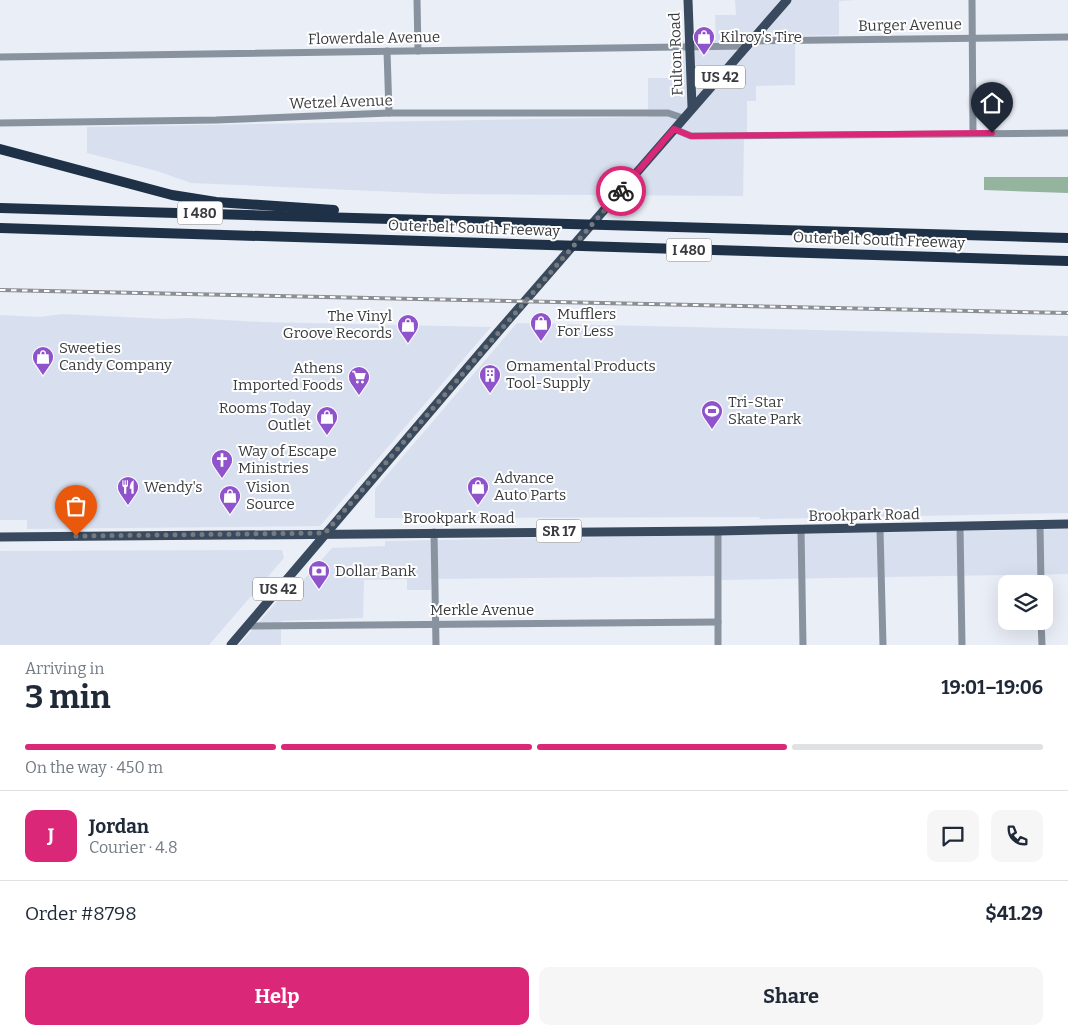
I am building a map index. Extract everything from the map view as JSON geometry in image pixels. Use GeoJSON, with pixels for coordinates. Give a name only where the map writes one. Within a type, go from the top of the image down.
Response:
{"type":"FeatureCollection","features":[{"type":"Feature","properties":{"kind":"highway"},"geometry":{"type":"LineString","coordinates":[[0,148],[138,187],[198,200],[316,208],[399,218]]}},
{"type":"Feature","properties":{"kind":"highway","name":"Outerbelt South Freeway"},"geometry":{"type":"LineString","coordinates":[[0,208],[1068,238]]}},
{"type":"Feature","properties":{"kind":"highway","name":"Outerbelt South Freeway"},"geometry":{"type":"LineString","coordinates":[[0,228],[1068,261]]}},
{"type":"Feature","properties":{"kind":"main road","name":"Fulton Road"},"geometry":{"type":"LineString","coordinates":[[688,0],[692,107]]}},
{"type":"Feature","properties":{"kind":"main road","name":"US 42"},"geometry":{"type":"LineString","coordinates":[[231,645],[497,333],[787,0]]}},
{"type":"Feature","properties":{"kind":"main road","name":"Brookpark Road"},"geometry":{"type":"LineString","coordinates":[[0,537],[718,531],[1068,524]]}},
{"type":"Feature","properties":{"kind":"street"},"geometry":{"type":"LineString","coordinates":[[417,0],[418,51]]}},
{"type":"Feature","properties":{"kind":"street"},"geometry":{"type":"LineString","coordinates":[[972,0],[973,133]]}},
{"type":"Feature","properties":{"kind":"street","name":"Burger Avenue"},"geometry":{"type":"LineString","coordinates":[[750,43],[1068,37]]}},
{"type":"Feature","properties":{"kind":"street","name":"Flowerdale Avenue"},"geometry":{"type":"LineString","coordinates":[[0,57],[689,47],[750,43]]}},
{"type":"Feature","properties":{"kind":"street"},"geometry":{"type":"LineString","coordinates":[[387,51],[389,114]]}},
{"type":"Feature","properties":{"kind":"street","name":"Wetzel Avenue"},"geometry":{"type":"LineString","coordinates":[[0,123],[216,120],[389,114],[668,113],[683,118]]}},
{"type":"Feature","properties":{"kind":"street"},"geometry":{"type":"LineString","coordinates":[[674,129],[691,136],[1068,132]]}},
{"type":"Feature","properties":{"kind":"street"},"geometry":{"type":"LineString","coordinates":[[1040,525],[1041,575]]}},
{"type":"Feature","properties":{"kind":"street"},"geometry":{"type":"LineString","coordinates":[[960,527],[962,645]]}},
{"type":"Feature","properties":{"kind":"street"},"geometry":{"type":"LineString","coordinates":[[801,529],[803,645]]}},
{"type":"Feature","properties":{"kind":"street"},"geometry":{"type":"LineString","coordinates":[[880,529],[883,645]]}},
{"type":"Feature","properties":{"kind":"street"},"geometry":{"type":"LineString","coordinates":[[718,531],[718,645]]}},
{"type":"Feature","properties":{"kind":"street"},"geometry":{"type":"LineString","coordinates":[[434,532],[436,645]]}},
{"type":"Feature","properties":{"kind":"street","name":"Merkle Avenue"},"geometry":{"type":"LineString","coordinates":[[247,626],[718,622]]}},
{"type":"Feature","properties":{"kind":"street"},"geometry":{"type":"LineString","coordinates":[[1042,630],[1042,645]]}},
{"type":"Feature","properties":{"kind":"shaded area"},"geometry":{"type":"Polygon","coordinates":[[[735,0],[856,0],[839,1],[839,35],[795,36],[795,85],[756,86],[756,101],[747,101],[747,138],[744,138],[743,196],[442,194],[191,183],[157,171],[87,153],[87,127],[648,117],[648,78],[682,78],[682,41],[716,40],[715,15],[736,15],[735,0]]]}},
{"type":"Feature","properties":{"kind":"shaded area"},"geometry":{"type":"Polygon","coordinates":[[[62,314],[262,322],[491,327],[320,526],[27,529],[27,520],[0,520],[0,315],[40,317],[62,314]]]}},
{"type":"Feature","properties":{"kind":"shaded area"},"geometry":{"type":"Polygon","coordinates":[[[517,323],[1068,336],[1068,513],[760,519],[759,517],[375,518],[375,489],[517,323]]]}},
{"type":"Feature","properties":{"kind":"shaded area"},"geometry":{"type":"Polygon","coordinates":[[[1068,529],[1068,574],[722,580],[713,576],[432,579],[431,590],[407,590],[407,579],[364,580],[363,618],[281,621],[281,645],[239,645],[280,598],[288,601],[289,596],[332,548],[385,546],[385,541],[1068,529]]]}},
{"type":"Feature","properties":{"kind":"shaded area"},"geometry":{"type":"Polygon","coordinates":[[[282,550],[284,558],[209,645],[0,645],[0,551],[282,550]]]}},
{"type":"Feature","properties":{"kind":"green space"},"geometry":{"type":"Polygon","coordinates":[[[984,177],[1068,177],[1068,193],[984,190],[984,177]]]}},
{"type":"Feature","properties":{"kind":"railway"},"geometry":{"type":"LineString","coordinates":[[0,290],[1068,313]]}},
{"type":"Feature","properties":{"kind":"way so far"},"geometry":{"type":"LineString","coordinates":[[76,536],[325,533],[621,191]]}},
{"type":"Feature","properties":{"kind":"place","name":"Kilroy's Tire"},"geometry":{"type":"Point","coordinates":[704,56]}},
{"type":"Feature","properties":{"kind":"place","name":"Mufflers For Less"},"geometry":{"type":"Point","coordinates":[541,342]}},
{"type":"Feature","properties":{"kind":"place","name":"The Vinyl Groove Records"},"geometry":{"type":"Point","coordinates":[408,344]}},
{"type":"Feature","properties":{"kind":"place","name":"Sweeties Candy Company"},"geometry":{"type":"Point","coordinates":[43,376]}},
{"type":"Feature","properties":{"kind":"place","name":"Ornamental Products Tool-Supply"},"geometry":{"type":"Point","coordinates":[490,394]}},
{"type":"Feature","properties":{"kind":"place","name":"Athens Imported Foods"},"geometry":{"type":"Point","coordinates":[359,396]}},
{"type":"Feature","properties":{"kind":"place","name":"Tri-Star Skate Park"},"geometry":{"type":"Point","coordinates":[712,430]}},
{"type":"Feature","properties":{"kind":"place","name":"Rooms Today Outlet"},"geometry":{"type":"Point","coordinates":[327,436]}},
{"type":"Feature","properties":{"kind":"place","name":"Way of Escape Ministries"},"geometry":{"type":"Point","coordinates":[222,479]}},
{"type":"Feature","properties":{"kind":"place","name":"Wendy's"},"geometry":{"type":"Point","coordinates":[128,506]}},
{"type":"Feature","properties":{"kind":"place","name":"Advance Auto Parts"},"geometry":{"type":"Point","coordinates":[478,506]}},
{"type":"Feature","properties":{"kind":"place","name":"Vision Source"},"geometry":{"type":"Point","coordinates":[230,515]}},
{"type":"Feature","properties":{"kind":"place","name":"Dollar Bank"},"geometry":{"type":"Point","coordinates":[319,590]}},
{"type":"Feature","properties":{"kind":"route"},"geometry":{"type":"LineString","coordinates":[[621,191],[674,129],[684,135],[691,136],[992,133]]}}]}
